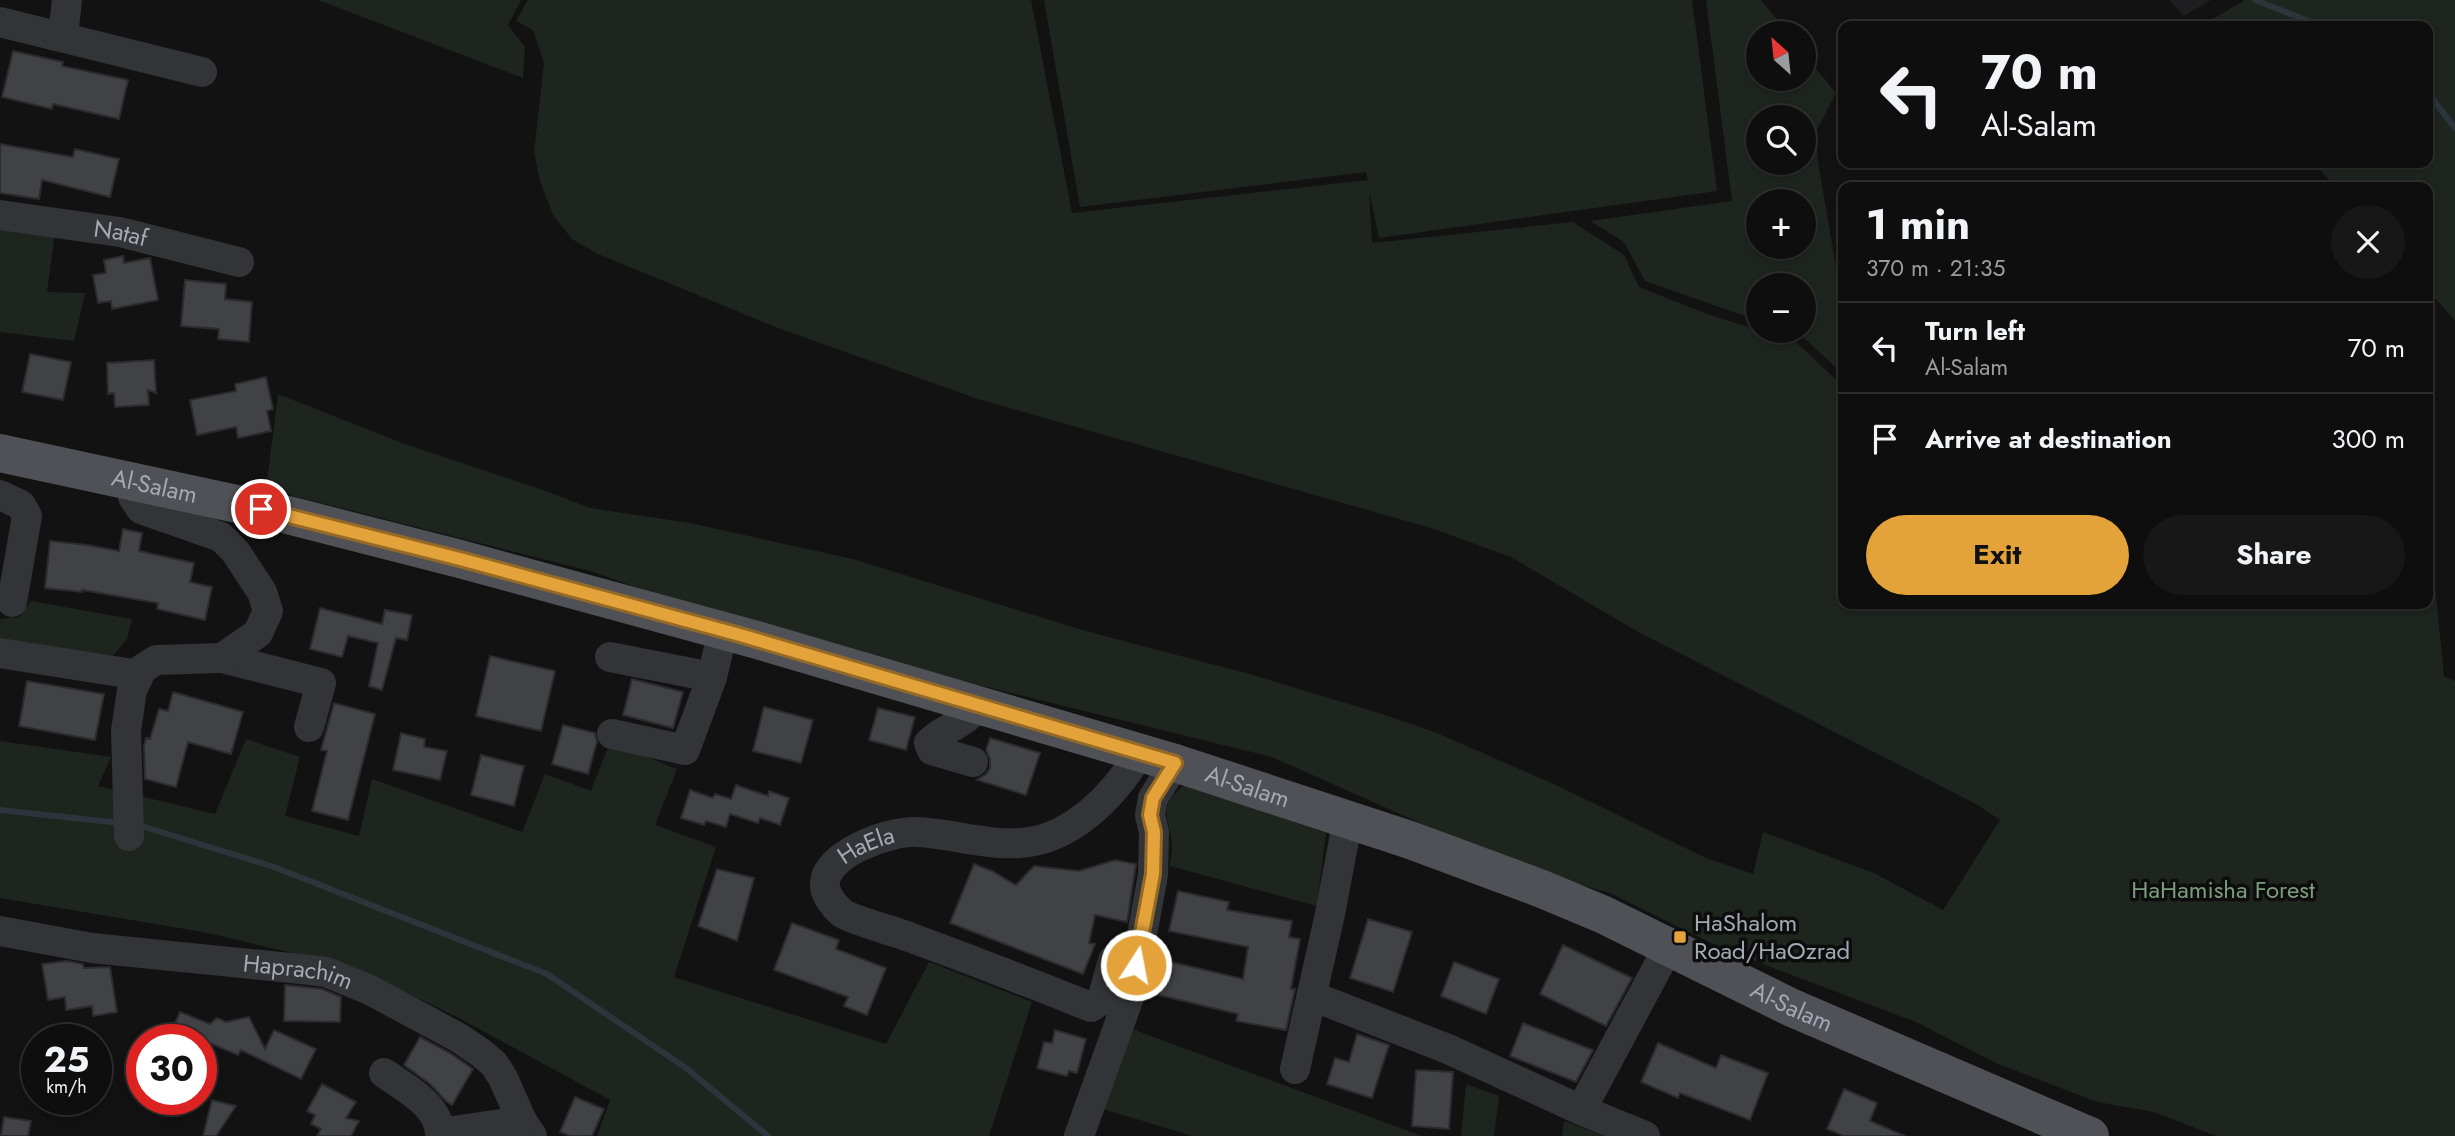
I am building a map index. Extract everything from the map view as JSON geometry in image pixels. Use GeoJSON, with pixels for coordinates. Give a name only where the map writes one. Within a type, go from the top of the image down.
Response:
{"type":"FeatureCollection","features":[{"type":"Feature","properties":{"kind":"main road","name":"Al-Salam"},"geometry":{"type":"LineString","coordinates":[[0,453],[314,521],[723,631],[1157,757],[1348,819],[1542,888],[1669,946],[1790,1007],[2073,1133]]}},
{"type":"Feature","properties":{"kind":"street"},"geometry":{"type":"LineString","coordinates":[[63,36],[67,0]]}},
{"type":"Feature","properties":{"kind":"street"},"geometry":{"type":"LineString","coordinates":[[0,22],[202,72]]}},
{"type":"Feature","properties":{"kind":"street","name":"Nataf"},"geometry":{"type":"LineString","coordinates":[[0,215],[120,232],[239,262]]}},
{"type":"Feature","properties":{"kind":"street"},"geometry":{"type":"LineString","coordinates":[[130,481],[133,497],[141,509],[221,537],[235,551],[262,592],[268,611],[258,634],[222,658]]}},
{"type":"Feature","properties":{"kind":"street"},"geometry":{"type":"LineString","coordinates":[[0,495],[21,505],[27,516],[12,602]]}},
{"type":"Feature","properties":{"kind":"street"},"geometry":{"type":"LineString","coordinates":[[611,734],[685,750],[712,677],[723,631]]}},
{"type":"Feature","properties":{"kind":"street"},"geometry":{"type":"LineString","coordinates":[[0,653],[139,675]]}},
{"type":"Feature","properties":{"kind":"street"},"geometry":{"type":"LineString","coordinates":[[610,657],[712,677]]}},
{"type":"Feature","properties":{"kind":"street"},"geometry":{"type":"LineString","coordinates":[[129,835],[126,731],[132,690],[142,669],[156,660],[222,658],[321,683],[309,727]]}},
{"type":"Feature","properties":{"kind":"street"},"geometry":{"type":"LineString","coordinates":[[973,762],[932,750],[929,743],[969,718],[977,704]]}},
{"type":"Feature","properties":{"kind":"street"},"geometry":{"type":"LineString","coordinates":[[1079,1136],[1132,989],[1153,874],[1154,832],[1150,815],[1157,757]]}},
{"type":"Feature","properties":{"kind":"street","name":"HaEla"},"geometry":{"type":"LineString","coordinates":[[1136,965],[1113,960],[1102,999],[1091,1007],[844,914],[829,898],[825,877],[832,863],[844,854],[884,838],[915,831],[1001,844],[1026,843],[1048,837],[1073,825],[1111,792],[1129,772],[1157,757]]}},
{"type":"Feature","properties":{"kind":"street"},"geometry":{"type":"LineString","coordinates":[[1295,1069],[1348,819]]}},
{"type":"Feature","properties":{"kind":"street","name":"Haprachim"},"geometry":{"type":"LineString","coordinates":[[0,931],[92,948],[326,972],[350,981],[459,1038],[487,1059],[503,1078],[527,1129]]}},
{"type":"Feature","properties":{"kind":"street"},"geometry":{"type":"LineString","coordinates":[[1581,1110],[1669,946]]}},
{"type":"Feature","properties":{"kind":"street"},"geometry":{"type":"LineString","coordinates":[[1312,996],[1448,1049],[1645,1136]]}},
{"type":"Feature","properties":{"kind":"street"},"geometry":{"type":"LineString","coordinates":[[384,1073],[419,1098],[434,1114],[440,1133],[527,1129]]}},
{"type":"Feature","properties":{"kind":"shaded area"},"geometry":{"type":"Polygon","coordinates":[[[2169,0],[2211,0],[2184,16],[2169,0]]]}},
{"type":"Feature","properties":{"kind":"green space"},"geometry":{"type":"Polygon","coordinates":[[[318,0],[521,0],[508,25],[525,47],[523,78],[318,0]]]}},
{"type":"Feature","properties":{"kind":"green space","name":"HaHamisha Forest"},"geometry":{"type":"Polygon","coordinates":[[[528,0],[1031,0],[1072,213],[1368,180],[1366,172],[1080,207],[1044,0],[1692,0],[1717,191],[1379,238],[1369,191],[1372,243],[1573,222],[1624,255],[1639,287],[1746,326],[1746,343],[1797,343],[1838,381],[1838,609],[2433,609],[2433,567],[2444,676],[2455,681],[2455,1136],[2216,1136],[2154,1112],[2097,1102],[1996,1063],[1916,1022],[1721,948],[1610,893],[1526,870],[1272,757],[770,634],[590,571],[266,489],[278,394],[402,443],[590,508],[690,523],[853,559],[1082,630],[1253,675],[1382,714],[1437,733],[1558,786],[1706,858],[1753,874],[1763,832],[1874,873],[1943,910],[2000,820],[1976,804],[1640,633],[1511,557],[1431,528],[978,399],[778,328],[598,254],[572,239],[553,215],[540,181],[534,152],[544,63],[533,30],[516,21],[528,0]]]}},
{"type":"Feature","properties":{"kind":"green space"},"geometry":{"type":"Polygon","coordinates":[[[1706,0],[1761,0],[1778,21],[1746,21],[1746,91],[1816,91],[1816,69],[1836,93],[1817,130],[1818,162],[1838,278],[1838,369],[1809,343],[1816,343],[1816,273],[1746,273],[1746,316],[1645,281],[1624,242],[1590,221],[1732,201],[1706,0]]]}},
{"type":"Feature","properties":{"kind":"green space"},"geometry":{"type":"Polygon","coordinates":[[[2245,0],[2455,0],[2455,321],[2433,296],[2433,182],[2331,182],[2319,168],[2433,168],[2433,21],[2209,21],[2245,0]]]}},
{"type":"Feature","properties":{"kind":"green space"},"geometry":{"type":"Polygon","coordinates":[[[0,225],[55,234],[47,292],[85,293],[74,341],[0,332],[0,225]]]}},
{"type":"Feature","properties":{"kind":"green space"},"geometry":{"type":"Polygon","coordinates":[[[31,601],[132,619],[127,639],[113,656],[0,643],[0,619],[19,617],[31,601]]]}},
{"type":"Feature","properties":{"kind":"green space"},"geometry":{"type":"Polygon","coordinates":[[[246,739],[300,757],[285,816],[359,836],[372,779],[522,832],[545,774],[591,791],[610,742],[677,769],[655,825],[716,847],[674,977],[886,1044],[929,962],[1032,1002],[989,1136],[597,1136],[610,1100],[459,1018],[353,967],[203,932],[0,898],[0,741],[111,757],[98,786],[215,814],[246,739]]]}},
{"type":"Feature","properties":{"kind":"green space"},"geometry":{"type":"Polygon","coordinates":[[[1186,784],[1326,833],[1317,906],[1170,866],[1172,849],[1167,807],[1176,792],[1186,784]]]}},
{"type":"Feature","properties":{"kind":"green space"},"geometry":{"type":"Polygon","coordinates":[[[1132,1029],[1422,1136],[1192,1136],[1100,1108],[1132,1029]]]}},
{"type":"Feature","properties":{"kind":"green space"},"geometry":{"type":"Polygon","coordinates":[[[1466,1084],[1499,1096],[1494,1136],[1461,1136],[1466,1084]]]}},
{"type":"Feature","properties":{"kind":"green space"},"geometry":{"type":"Polygon","coordinates":[[[1564,1121],[1605,1136],[1562,1136],[1564,1121]]]}},
{"type":"Feature","properties":{"kind":"building"},"geometry":{"type":"Polygon","coordinates":[[[13,51],[63,62],[62,66],[128,80],[119,119],[53,104],[52,109],[2,97],[13,51]]]}},
{"type":"Feature","properties":{"kind":"building"},"geometry":{"type":"Polygon","coordinates":[[[0,144],[73,157],[75,149],[119,159],[110,197],[42,180],[39,199],[0,193],[0,144]]]}},
{"type":"Feature","properties":{"kind":"building"},"geometry":{"type":"Polygon","coordinates":[[[123,256],[124,263],[150,258],[158,300],[112,309],[111,301],[98,303],[93,275],[106,273],[104,260],[123,256]]]}},
{"type":"Feature","properties":{"kind":"building"},"geometry":{"type":"Polygon","coordinates":[[[185,280],[226,284],[225,299],[252,302],[249,342],[218,339],[219,329],[181,326],[185,280]]]}},
{"type":"Feature","properties":{"kind":"building"},"geometry":{"type":"Polygon","coordinates":[[[30,354],[71,362],[63,400],[22,392],[30,354]]]}},
{"type":"Feature","properties":{"kind":"building"},"geometry":{"type":"Polygon","coordinates":[[[154,360],[156,393],[148,390],[149,405],[115,407],[114,393],[108,394],[107,363],[154,360]]]}},
{"type":"Feature","properties":{"kind":"building"},"geometry":{"type":"Polygon","coordinates":[[[266,377],[273,409],[267,411],[271,431],[238,438],[236,427],[197,435],[190,400],[236,391],[235,384],[266,377]]]}},
{"type":"Feature","properties":{"kind":"building"},"geometry":{"type":"Polygon","coordinates":[[[123,529],[142,533],[139,551],[194,563],[190,582],[212,587],[205,620],[157,609],[158,603],[82,590],[45,588],[50,541],[119,551],[123,529]]]}},
{"type":"Feature","properties":{"kind":"building"},"geometry":{"type":"Polygon","coordinates":[[[320,608],[382,624],[385,610],[412,615],[407,640],[396,638],[382,690],[369,686],[378,643],[348,636],[342,657],[310,649],[320,608]]]}},
{"type":"Feature","properties":{"kind":"building"},"geometry":{"type":"Polygon","coordinates":[[[490,656],[555,671],[541,731],[476,716],[490,656]]]}},
{"type":"Feature","properties":{"kind":"building"},"geometry":{"type":"Polygon","coordinates":[[[632,679],[683,692],[673,728],[623,715],[632,679]]]}},
{"type":"Feature","properties":{"kind":"building"},"geometry":{"type":"Polygon","coordinates":[[[27,681],[104,694],[95,740],[19,726],[27,681]]]}},
{"type":"Feature","properties":{"kind":"building"},"geometry":{"type":"Polygon","coordinates":[[[173,692],[243,712],[231,754],[188,742],[176,787],[145,779],[146,738],[150,739],[159,709],[168,711],[173,692]]]}},
{"type":"Feature","properties":{"kind":"building"},"geometry":{"type":"Polygon","coordinates":[[[334,703],[375,714],[348,820],[312,811],[327,751],[321,750],[334,703]]]}},
{"type":"Feature","properties":{"kind":"building"},"geometry":{"type":"Polygon","coordinates":[[[764,707],[813,720],[801,763],[753,751],[764,707]]]}},
{"type":"Feature","properties":{"kind":"building"},"geometry":{"type":"Polygon","coordinates":[[[878,708],[915,717],[906,750],[869,740],[878,708]]]}},
{"type":"Feature","properties":{"kind":"building"},"geometry":{"type":"Polygon","coordinates":[[[563,725],[595,733],[597,742],[588,774],[552,764],[563,725]]]}},
{"type":"Feature","properties":{"kind":"building"},"geometry":{"type":"Polygon","coordinates":[[[401,733],[425,739],[424,747],[447,751],[440,780],[393,770],[401,733]]]}},
{"type":"Feature","properties":{"kind":"building"},"geometry":{"type":"Polygon","coordinates":[[[990,738],[1040,753],[1026,795],[977,780],[990,768],[986,750],[990,738]]]}},
{"type":"Feature","properties":{"kind":"building"},"geometry":{"type":"Polygon","coordinates":[[[481,755],[524,766],[514,806],[471,795],[481,755]]]}},
{"type":"Feature","properties":{"kind":"building"},"geometry":{"type":"Polygon","coordinates":[[[736,785],[768,796],[769,791],[789,798],[780,825],[760,818],[758,823],[730,814],[726,827],[706,821],[704,825],[681,818],[690,790],[713,798],[715,794],[731,799],[736,785]]]}},
{"type":"Feature","properties":{"kind":"building"},"geometry":{"type":"Polygon","coordinates":[[[1115,860],[1136,864],[1127,922],[1095,915],[1089,943],[1095,944],[1083,974],[950,923],[974,864],[1016,885],[1034,866],[1079,871],[1115,860]]]}},
{"type":"Feature","properties":{"kind":"building"},"geometry":{"type":"Polygon","coordinates":[[[717,869],[754,878],[737,941],[698,926],[717,869]]]}},
{"type":"Feature","properties":{"kind":"building"},"geometry":{"type":"Polygon","coordinates":[[[1178,891],[1229,902],[1227,910],[1292,921],[1289,937],[1300,939],[1291,989],[1295,989],[1286,1030],[1236,1021],[1238,1014],[1150,993],[1159,959],[1243,979],[1248,947],[1169,931],[1178,891]]]}},
{"type":"Feature","properties":{"kind":"building"},"geometry":{"type":"Polygon","coordinates":[[[1368,919],[1412,932],[1393,992],[1350,978],[1368,919]]]}},
{"type":"Feature","properties":{"kind":"building"},"geometry":{"type":"Polygon","coordinates":[[[792,923],[839,940],[836,949],[886,968],[867,1015],[844,1006],[848,997],[774,970],[792,923]]]}},
{"type":"Feature","properties":{"kind":"building"},"geometry":{"type":"Polygon","coordinates":[[[1563,945],[1632,978],[1606,1026],[1540,994],[1563,945]]]}},
{"type":"Feature","properties":{"kind":"building"},"geometry":{"type":"Polygon","coordinates":[[[66,961],[83,964],[84,968],[110,967],[117,1012],[93,1016],[92,1006],[66,1010],[65,997],[48,1000],[42,964],[66,961]]]}},
{"type":"Feature","properties":{"kind":"building"},"geometry":{"type":"Polygon","coordinates":[[[1454,962],[1499,979],[1486,1014],[1441,996],[1454,962]]]}},
{"type":"Feature","properties":{"kind":"building"},"geometry":{"type":"Polygon","coordinates":[[[285,985],[322,989],[341,997],[340,1022],[284,1021],[285,985]]]}},
{"type":"Feature","properties":{"kind":"building"},"geometry":{"type":"Polygon","coordinates":[[[180,1012],[210,1024],[175,1024],[180,1012]]]}},
{"type":"Feature","properties":{"kind":"building"},"geometry":{"type":"Polygon","coordinates":[[[249,1017],[265,1049],[274,1030],[316,1049],[301,1079],[241,1050],[238,1055],[217,1046],[217,1024],[210,1024],[217,1018],[226,1022],[249,1017]]]}},
{"type":"Feature","properties":{"kind":"building"},"geometry":{"type":"Polygon","coordinates":[[[1523,1023],[1593,1050],[1576,1082],[1510,1056],[1523,1023]]]}},
{"type":"Feature","properties":{"kind":"building"},"geometry":{"type":"Polygon","coordinates":[[[1055,1030],[1086,1039],[1077,1073],[1069,1071],[1067,1076],[1037,1068],[1044,1042],[1052,1043],[1055,1030]]]}},
{"type":"Feature","properties":{"kind":"building"},"geometry":{"type":"Polygon","coordinates":[[[1357,1034],[1389,1045],[1372,1098],[1327,1084],[1335,1058],[1349,1062],[1357,1034]]]}},
{"type":"Feature","properties":{"kind":"building"},"geometry":{"type":"Polygon","coordinates":[[[420,1037],[473,1069],[452,1105],[404,1065],[420,1037]]]}},
{"type":"Feature","properties":{"kind":"building"},"geometry":{"type":"Polygon","coordinates":[[[1658,1043],[1716,1068],[1721,1055],[1768,1073],[1750,1120],[1680,1093],[1678,1098],[1641,1082],[1658,1043]]]}},
{"type":"Feature","properties":{"kind":"building"},"geometry":{"type":"Polygon","coordinates":[[[1416,1070],[1453,1072],[1449,1129],[1412,1126],[1416,1070]]]}},
{"type":"Feature","properties":{"kind":"building"},"geometry":{"type":"Polygon","coordinates":[[[322,1084],[356,1102],[346,1118],[359,1121],[351,1136],[317,1136],[321,1129],[311,1124],[315,1115],[307,1111],[322,1084]]]}},
{"type":"Feature","properties":{"kind":"building"},"geometry":{"type":"Polygon","coordinates":[[[1844,1089],[1877,1103],[1870,1121],[1905,1136],[1844,1136],[1827,1129],[1844,1089]]]}},
{"type":"Feature","properties":{"kind":"building"},"geometry":{"type":"Polygon","coordinates":[[[575,1097],[604,1109],[592,1136],[570,1136],[560,1132],[575,1097]]]}},
{"type":"Feature","properties":{"kind":"building"},"geometry":{"type":"Polygon","coordinates":[[[217,1101],[236,1106],[216,1136],[203,1136],[208,1115],[217,1115],[217,1101]]]}},
{"type":"Feature","properties":{"kind":"building"},"geometry":{"type":"Polygon","coordinates":[[[4,1117],[31,1121],[28,1136],[1,1136],[4,1117]]]}},
{"type":"Feature","properties":{"kind":"waterway"},"geometry":{"type":"LineString","coordinates":[[2255,0],[2308,21]]}},
{"type":"Feature","properties":{"kind":"waterway"},"geometry":{"type":"LineString","coordinates":[[2433,100],[2455,128]]}},
{"type":"Feature","properties":{"kind":"waterway"},"geometry":{"type":"LineString","coordinates":[[0,810],[120,823]]}},
{"type":"Feature","properties":{"kind":"waterway"},"geometry":{"type":"LineString","coordinates":[[138,825],[274,867],[547,974],[686,1068],[768,1136]]}},
{"type":"Feature","properties":{"kind":"place","name":"HaShalom Road/HaOzrad"},"geometry":{"type":"Point","coordinates":[1680,937]}},
{"type":"Feature","properties":{"kind":"route"},"geometry":{"type":"LineString","coordinates":[[261,509],[460,559],[740,635],[1175,763],[1163,778],[1153,798],[1150,815],[1154,832],[1153,874],[1136,965]]}}]}
